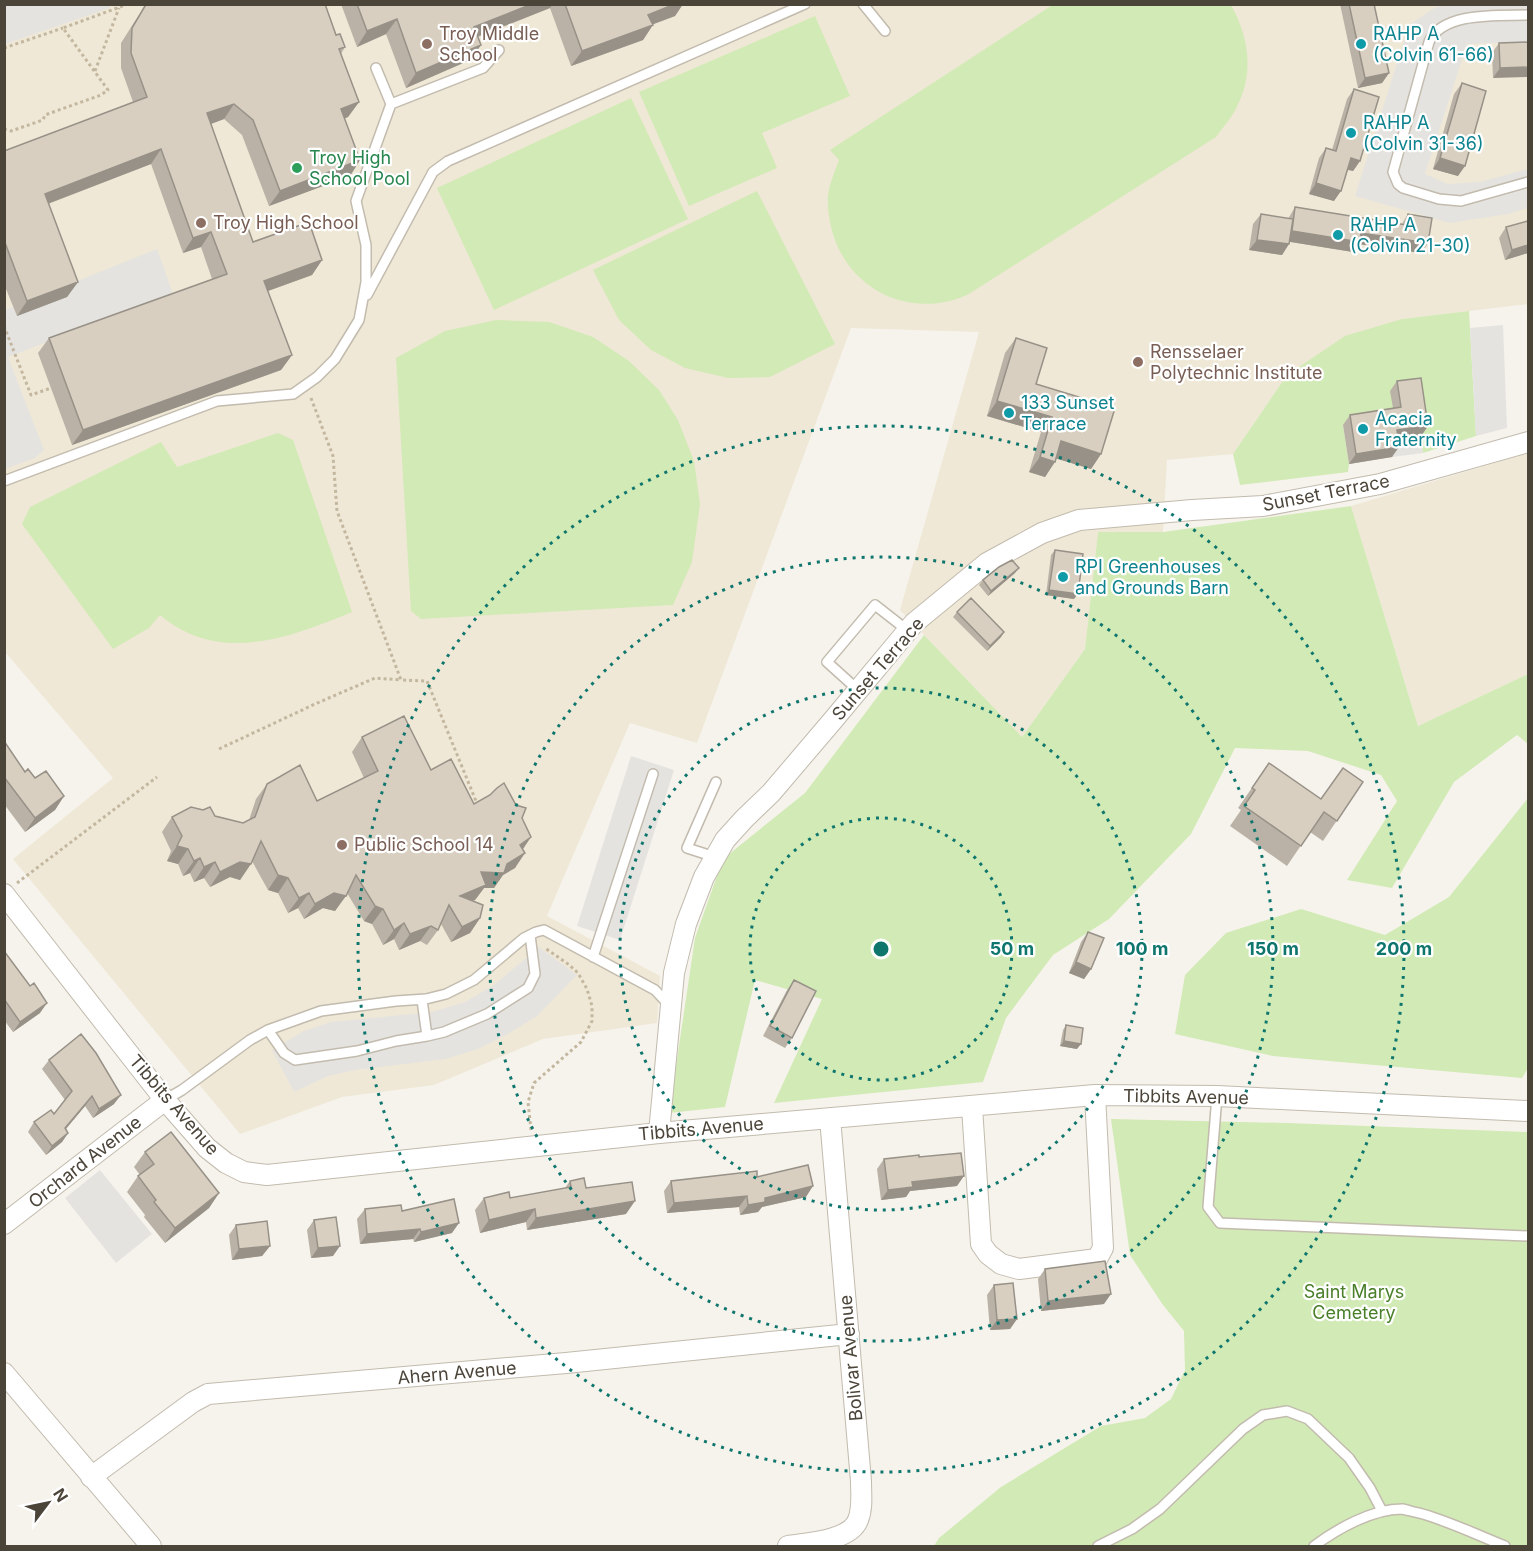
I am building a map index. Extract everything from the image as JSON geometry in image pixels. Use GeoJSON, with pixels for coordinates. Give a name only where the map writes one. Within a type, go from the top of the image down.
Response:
{"type":"FeatureCollection","features":[{"type":"Feature","properties":{"kind":"street","name":"Sunset Terrace"},"geometry":{"type":"LineString","coordinates":[[659,1133],[674,973],[686,924],[704,877],[715,857],[725,840],[771,793],[907,630],[987,563],[1042,533],[1079,520],[1263,506],[1380,484],[1528,442]]}},
{"type":"Feature","properties":{"kind":"street","name":"Tibbits Avenue"},"geometry":{"type":"LineString","coordinates":[[11,889],[165,1100],[207,1148],[244,1172],[267,1175],[659,1133],[1095,1095],[1217,1096],[1528,1111]]}},
{"type":"Feature","properties":{"kind":"street"},"geometry":{"type":"LineString","coordinates":[[972,1107],[981,1244],[988,1254],[1001,1264],[1019,1269],[1097,1259],[1103,1248],[1095,1095]]}},
{"type":"Feature","properties":{"kind":"street","name":"Orchard Avenue"},"geometry":{"type":"LineString","coordinates":[[4,1224],[165,1100]]}},
{"type":"Feature","properties":{"kind":"street","name":"Bolivar Avenue"},"geometry":{"type":"LineString","coordinates":[[788,1546],[835,1539],[857,1522],[861,1505],[861,1481],[830,1118]]}},
{"type":"Feature","properties":{"kind":"street","name":"Ahern Avenue"},"geometry":{"type":"LineString","coordinates":[[91,1478],[193,1402],[208,1394],[566,1363],[849,1334]]}},
{"type":"Feature","properties":{"kind":"street"},"geometry":{"type":"LineString","coordinates":[[4,1373],[151,1546]]}},
{"type":"Feature","properties":{"kind":"lane"},"geometry":{"type":"LineString","coordinates":[[362,305],[433,172],[448,160],[805,4]]}},
{"type":"Feature","properties":{"kind":"lane"},"geometry":{"type":"LineString","coordinates":[[863,4],[885,30]]}},
{"type":"Feature","properties":{"kind":"lane"},"geometry":{"type":"LineString","coordinates":[[1482,4],[1482,16]]}},
{"type":"Feature","properties":{"kind":"lane"},"geometry":{"type":"LineString","coordinates":[[1528,15],[1482,16],[1455,22],[1438,30],[1432,36],[1393,172],[1398,184],[1403,188],[1439,200],[1461,201],[1528,183]]}},
{"type":"Feature","properties":{"kind":"lane"},"geometry":{"type":"LineString","coordinates":[[391,104],[483,68],[499,50]]}},
{"type":"Feature","properties":{"kind":"lane"},"geometry":{"type":"LineString","coordinates":[[4,481],[217,401],[293,394],[317,377],[335,359],[359,320],[366,282],[366,245],[356,201],[391,104],[376,68]]}},
{"type":"Feature","properties":{"kind":"lane"},"geometry":{"type":"LineString","coordinates":[[858,690],[827,662],[875,604],[907,630]]}},
{"type":"Feature","properties":{"kind":"lane"},"geometry":{"type":"LineString","coordinates":[[593,957],[653,774]]}},
{"type":"Feature","properties":{"kind":"lane"},"geometry":{"type":"LineString","coordinates":[[715,857],[687,848],[716,782]]}},
{"type":"Feature","properties":{"kind":"lane"},"geometry":{"type":"LineString","coordinates":[[165,1100],[250,1040],[268,1030],[321,1011],[396,1001],[422,1000],[446,994],[474,980],[530,935],[543,930],[655,990],[671,1007]]}},
{"type":"Feature","properties":{"kind":"lane"},"geometry":{"type":"LineString","coordinates":[[268,1030],[284,1053],[294,1060],[357,1051],[444,1032],[487,1014],[528,988],[535,974],[530,935]]}},
{"type":"Feature","properties":{"kind":"lane"},"geometry":{"type":"LineString","coordinates":[[422,1000],[427,1036]]}},
{"type":"Feature","properties":{"kind":"lane"},"geometry":{"type":"LineString","coordinates":[[1217,1096],[1208,1207],[1220,1223],[1528,1236]]}},
{"type":"Feature","properties":{"kind":"lane"},"geometry":{"type":"LineString","coordinates":[[1098,1546],[1132,1529],[1160,1509],[1243,1429],[1263,1415],[1287,1411],[1308,1419],[1349,1458],[1370,1488],[1382,1511]]}},
{"type":"Feature","properties":{"kind":"lane"},"geometry":{"type":"LineString","coordinates":[[1314,1546],[1332,1533],[1382,1511],[1403,1509],[1431,1516],[1505,1546]]}},
{"type":"Feature","properties":{"kind":"path"},"geometry":{"type":"LineString","coordinates":[[95,71],[118,8],[122,4]]}},
{"type":"Feature","properties":{"kind":"path"},"geometry":{"type":"LineString","coordinates":[[4,48],[128,4]]}},
{"type":"Feature","properties":{"kind":"path"},"geometry":{"type":"LineString","coordinates":[[4,129],[11,131],[43,120],[45,115],[101,95],[108,90],[63,28]]}},
{"type":"Feature","properties":{"kind":"path"},"geometry":{"type":"LineString","coordinates":[[4,326],[31,395],[51,388]]}},
{"type":"Feature","properties":{"kind":"path"},"geometry":{"type":"LineString","coordinates":[[306,385],[333,456],[337,511],[401,680]]}},
{"type":"Feature","properties":{"kind":"path"},"geometry":{"type":"LineString","coordinates":[[219,749],[375,678],[427,681],[480,810]]}},
{"type":"Feature","properties":{"kind":"path"},"geometry":{"type":"LineString","coordinates":[[11,889],[157,777]]}},
{"type":"Feature","properties":{"kind":"path"},"geometry":{"type":"LineString","coordinates":[[532,1133],[528,1102],[534,1083],[581,1042],[592,1020],[588,988],[578,973],[543,947]]}},
{"type":"Feature","properties":{"kind":"shaded area"},"geometry":{"type":"Polygon","coordinates":[[[109,4],[110,8],[5,44],[5,5],[109,4]]]}},
{"type":"Feature","properties":{"kind":"shaded area"},"geometry":{"type":"Polygon","coordinates":[[[4,5],[1528,5],[1528,304],[1402,319],[1287,375],[1233,454],[1167,460],[1163,532],[1098,532],[1085,649],[1022,737],[900,610],[979,332],[851,328],[697,743],[630,723],[547,916],[660,976],[657,1023],[543,1039],[434,1085],[342,1097],[240,1134],[13,859],[113,778],[5,652],[4,5]]]}},
{"type":"Feature","properties":{"kind":"shaded area"},"geometry":{"type":"Polygon","coordinates":[[[1528,5],[1528,42],[1467,44],[1425,174],[1448,184],[1480,182],[1528,169],[1528,208],[1508,214],[1450,223],[1355,196],[1409,25],[1436,7],[1528,5]]]}},
{"type":"Feature","properties":{"kind":"shaded area"},"geometry":{"type":"Polygon","coordinates":[[[157,249],[173,294],[8,357],[44,450],[35,458],[5,469],[5,310],[157,249]]]}},
{"type":"Feature","properties":{"kind":"shaded area"},"geometry":{"type":"Polygon","coordinates":[[[1503,325],[1507,428],[1476,436],[1470,328],[1503,325]]]}},
{"type":"Feature","properties":{"kind":"shaded area"},"geometry":{"type":"Polygon","coordinates":[[[1421,436],[1423,453],[1392,457],[1390,441],[1421,436]]]}},
{"type":"Feature","properties":{"kind":"shaded area"},"geometry":{"type":"Polygon","coordinates":[[[1528,453],[1528,674],[1418,726],[1351,506],[1528,453]]]}},
{"type":"Feature","properties":{"kind":"shaded area"},"geometry":{"type":"Polygon","coordinates":[[[631,756],[674,770],[620,940],[577,926],[631,756]]]}},
{"type":"Feature","properties":{"kind":"shaded area"},"geometry":{"type":"Polygon","coordinates":[[[539,947],[577,975],[537,1016],[478,1049],[446,1059],[355,1070],[328,1076],[294,1092],[272,1050],[304,1031],[331,1022],[432,1012],[465,1002],[494,985],[539,947]]]}},
{"type":"Feature","properties":{"kind":"shaded area"},"geometry":{"type":"Polygon","coordinates":[[[100,1170],[152,1234],[116,1263],[65,1198],[100,1170]]]}},
{"type":"Feature","properties":{"kind":"green space"},"geometry":{"type":"Polygon","coordinates":[[[1054,4],[1231,5],[1242,28],[1248,65],[1244,90],[1229,120],[1216,137],[967,295],[951,301],[931,304],[896,299],[880,292],[853,271],[835,240],[829,218],[828,195],[839,160],[830,150],[1054,4]]]}},
{"type":"Feature","properties":{"kind":"green space"},"geometry":{"type":"Polygon","coordinates":[[[815,16],[850,96],[762,133],[777,168],[689,206],[639,92],[815,16]]]}},
{"type":"Feature","properties":{"kind":"green space"},"geometry":{"type":"Polygon","coordinates":[[[631,98],[688,219],[494,310],[437,188],[631,98]]]}},
{"type":"Feature","properties":{"kind":"green space"},"geometry":{"type":"Polygon","coordinates":[[[757,191],[835,344],[770,377],[728,378],[685,368],[651,350],[619,320],[593,270],[757,191]]]}},
{"type":"Feature","properties":{"kind":"green space"},"geometry":{"type":"Polygon","coordinates":[[[1469,311],[1476,436],[1423,453],[1414,388],[1397,433],[1343,425],[1349,464],[1348,472],[1240,485],[1233,454],[1287,375],[1345,336],[1402,319],[1469,311]]]}},
{"type":"Feature","properties":{"kind":"green space"},"geometry":{"type":"Polygon","coordinates":[[[496,320],[549,322],[593,337],[629,361],[659,390],[678,420],[694,461],[700,504],[692,562],[673,605],[421,619],[411,611],[396,358],[445,331],[496,320]]]}},
{"type":"Feature","properties":{"kind":"green space"},"geometry":{"type":"Polygon","coordinates":[[[278,433],[293,440],[352,612],[279,638],[230,643],[206,639],[183,630],[160,615],[149,628],[113,649],[22,524],[30,507],[161,442],[177,467],[278,433]]]}},
{"type":"Feature","properties":{"kind":"green space"},"geometry":{"type":"Polygon","coordinates":[[[1351,506],[1418,726],[1528,674],[1528,744],[1517,735],[1454,782],[1392,888],[1347,880],[1397,801],[1381,775],[1308,751],[1235,748],[1191,834],[1109,919],[1053,955],[1006,1018],[983,1082],[774,1103],[822,999],[755,980],[725,1107],[669,1113],[695,938],[723,859],[805,793],[924,635],[1022,737],[1085,649],[1098,532],[1163,532],[1351,506]]]}},
{"type":"Feature","properties":{"kind":"green space"},"geometry":{"type":"Polygon","coordinates":[[[1528,798],[1528,1068],[1522,1078],[1273,1056],[1175,1034],[1185,975],[1226,933],[1301,909],[1385,935],[1449,897],[1528,798]]]}},
{"type":"Feature","properties":{"kind":"green space","name":"Saint Marys Cemetery"},"geometry":{"type":"Polygon","coordinates":[[[1111,1119],[1528,1132],[1528,1546],[934,1546],[939,1538],[1001,1487],[1101,1426],[1145,1418],[1171,1399],[1185,1370],[1184,1331],[1163,1305],[1130,1255],[1111,1119]]]}},
{"type":"Feature","properties":{"kind":"building","name":"Troy High School"},"geometry":{"type":"Polygon","coordinates":[[[147,4],[325,4],[336,35],[340,34],[345,47],[339,49],[359,102],[341,109],[360,160],[280,191],[253,120],[234,104],[207,113],[253,242],[309,222],[322,260],[264,281],[292,355],[83,430],[49,338],[227,274],[211,232],[193,238],[161,149],[45,194],[78,282],[27,301],[4,240],[4,151],[147,97],[131,53],[132,28],[147,4]]]}},
{"type":"Feature","properties":{"kind":"building"},"geometry":{"type":"Polygon","coordinates":[[[357,4],[532,4],[474,27],[481,45],[416,73],[397,19],[367,31],[357,4]]]}},
{"type":"Feature","properties":{"kind":"building"},"geometry":{"type":"Polygon","coordinates":[[[565,4],[675,4],[648,15],[653,25],[582,51],[565,4]]]}},
{"type":"Feature","properties":{"kind":"building"},"geometry":{"type":"Polygon","coordinates":[[[1349,4],[1374,4],[1389,73],[1365,78],[1349,4]]]}},
{"type":"Feature","properties":{"kind":"building"},"geometry":{"type":"Polygon","coordinates":[[[1528,42],[1528,67],[1500,68],[1499,43],[1528,42]]]}},
{"type":"Feature","properties":{"kind":"building"},"geometry":{"type":"Polygon","coordinates":[[[1462,83],[1486,91],[1465,166],[1440,158],[1462,83]]]}},
{"type":"Feature","properties":{"kind":"building","name":"RAHP A (Colvin 31-36)"},"geometry":{"type":"Polygon","coordinates":[[[1354,89],[1379,97],[1360,161],[1351,158],[1341,191],[1316,183],[1326,148],[1336,151],[1354,89]]]}},
{"type":"Feature","properties":{"kind":"building"},"geometry":{"type":"Polygon","coordinates":[[[1295,207],[1406,225],[1408,214],[1432,218],[1428,243],[1361,233],[1360,242],[1292,231],[1295,207]]]}},
{"type":"Feature","properties":{"kind":"building"},"geometry":{"type":"Polygon","coordinates":[[[1261,214],[1293,219],[1289,244],[1257,240],[1261,214]]]}},
{"type":"Feature","properties":{"kind":"building"},"geometry":{"type":"Polygon","coordinates":[[[1528,221],[1528,245],[1512,250],[1506,227],[1528,221]]]}},
{"type":"Feature","properties":{"kind":"building"},"geometry":{"type":"Polygon","coordinates":[[[1016,338],[1047,348],[1036,384],[1115,408],[1101,454],[1061,441],[1055,462],[1040,457],[1052,417],[997,401],[1016,338]]]}},
{"type":"Feature","properties":{"kind":"building","name":"Acacia Fraternity"},"geometry":{"type":"Polygon","coordinates":[[[1421,378],[1428,426],[1397,430],[1399,447],[1356,454],[1350,415],[1401,407],[1397,381],[1421,378]]]}},
{"type":"Feature","properties":{"kind":"building","name":"RPI Greenhouses and Grounds Barn"},"geometry":{"type":"Polygon","coordinates":[[[1055,550],[1083,554],[1078,594],[1049,590],[1055,550]]]}},
{"type":"Feature","properties":{"kind":"building"},"geometry":{"type":"Polygon","coordinates":[[[1012,560],[1019,568],[991,591],[983,580],[1012,560]]]}},
{"type":"Feature","properties":{"kind":"building"},"geometry":{"type":"Polygon","coordinates":[[[971,598],[1004,632],[990,646],[957,612],[971,598]]]}},
{"type":"Feature","properties":{"kind":"building","name":"Public School 14"},"geometry":{"type":"Polygon","coordinates":[[[404,716],[431,770],[451,759],[474,804],[490,795],[504,783],[516,805],[526,808],[522,818],[531,837],[520,845],[525,853],[507,864],[504,873],[481,872],[486,885],[460,896],[483,905],[480,918],[462,927],[449,905],[438,930],[431,926],[410,934],[404,923],[394,930],[383,909],[375,906],[356,875],[346,896],[334,893],[315,904],[309,893],[299,898],[288,878],[278,875],[261,841],[251,864],[240,862],[220,872],[215,862],[204,867],[200,858],[194,861],[188,849],[177,846],[182,836],[172,817],[191,807],[203,810],[210,807],[215,816],[243,823],[255,817],[267,784],[300,765],[317,801],[378,771],[362,737],[404,716]]]}},
{"type":"Feature","properties":{"kind":"building"},"geometry":{"type":"Polygon","coordinates":[[[4,741],[25,772],[28,769],[35,778],[46,771],[64,796],[35,818],[4,777],[4,741]]]}},
{"type":"Feature","properties":{"kind":"building"},"geometry":{"type":"Polygon","coordinates":[[[1269,763],[1321,799],[1343,768],[1363,782],[1337,821],[1324,812],[1301,846],[1244,806],[1255,790],[1252,788],[1269,763]]]}},
{"type":"Feature","properties":{"kind":"building"},"geometry":{"type":"Polygon","coordinates":[[[1088,932],[1104,938],[1091,969],[1076,962],[1088,932]]]}},
{"type":"Feature","properties":{"kind":"building"},"geometry":{"type":"Polygon","coordinates":[[[4,951],[30,986],[34,983],[47,1003],[20,1022],[4,999],[4,951]]]}},
{"type":"Feature","properties":{"kind":"building"},"geometry":{"type":"Polygon","coordinates":[[[794,980],[816,991],[792,1038],[770,1026],[794,980]]]}},
{"type":"Feature","properties":{"kind":"building"},"geometry":{"type":"Polygon","coordinates":[[[1066,1025],[1083,1028],[1081,1044],[1064,1041],[1066,1025]]]}},
{"type":"Feature","properties":{"kind":"building"},"geometry":{"type":"Polygon","coordinates":[[[81,1034],[96,1053],[121,1095],[99,1109],[92,1096],[65,1128],[68,1133],[52,1146],[34,1122],[51,1110],[54,1114],[72,1091],[49,1060],[81,1034]]]}},
{"type":"Feature","properties":{"kind":"building"},"geometry":{"type":"Polygon","coordinates":[[[171,1132],[219,1193],[175,1228],[154,1202],[156,1200],[138,1176],[154,1164],[145,1152],[171,1132]]]}},
{"type":"Feature","properties":{"kind":"building"},"geometry":{"type":"Polygon","coordinates":[[[961,1153],[964,1176],[912,1182],[913,1187],[888,1190],[884,1159],[961,1153]]]}},
{"type":"Feature","properties":{"kind":"building"},"geometry":{"type":"Polygon","coordinates":[[[808,1165],[813,1186],[765,1198],[765,1202],[748,1205],[747,1196],[674,1203],[671,1181],[757,1171],[757,1177],[808,1165]]]}},
{"type":"Feature","properties":{"kind":"building"},"geometry":{"type":"Polygon","coordinates":[[[584,1178],[586,1188],[632,1182],[635,1201],[536,1218],[535,1209],[489,1220],[484,1198],[509,1192],[510,1198],[571,1187],[570,1181],[584,1178]]]}},
{"type":"Feature","properties":{"kind":"building"},"geometry":{"type":"Polygon","coordinates":[[[454,1199],[459,1223],[421,1232],[420,1229],[367,1234],[365,1209],[401,1205],[402,1211],[454,1199]]]}},
{"type":"Feature","properties":{"kind":"building"},"geometry":{"type":"Polygon","coordinates":[[[336,1217],[340,1246],[318,1248],[314,1220],[336,1217]]]}},
{"type":"Feature","properties":{"kind":"building"},"geometry":{"type":"Polygon","coordinates":[[[267,1221],[270,1246],[239,1249],[236,1225],[267,1221]]]}},
{"type":"Feature","properties":{"kind":"building"},"geometry":{"type":"Polygon","coordinates":[[[1105,1261],[1111,1294],[1048,1301],[1045,1269],[1105,1261]]]}},
{"type":"Feature","properties":{"kind":"building"},"geometry":{"type":"Polygon","coordinates":[[[1013,1283],[1017,1319],[997,1320],[994,1285],[1013,1283]]]}},
{"type":"Feature","properties":{"kind":"place","name":"Troy Middle School"},"geometry":{"type":"Point","coordinates":[427,44]}},
{"type":"Feature","properties":{"kind":"place","name":"RAHP A (Colvin 61-66)"},"geometry":{"type":"Point","coordinates":[1361,44]}},
{"type":"Feature","properties":{"kind":"place","name":"RAHP A (Colvin 31-36)"},"geometry":{"type":"Point","coordinates":[1351,133]}},
{"type":"Feature","properties":{"kind":"place","name":"Troy High School Pool"},"geometry":{"type":"Point","coordinates":[297,168]}},
{"type":"Feature","properties":{"kind":"place","name":"Troy High School"},"geometry":{"type":"Point","coordinates":[201,223]}},
{"type":"Feature","properties":{"kind":"place","name":"RAHP A (Colvin 21-30)"},"geometry":{"type":"Point","coordinates":[1338,235]}},
{"type":"Feature","properties":{"kind":"place","name":"Rensselaer Polytechnic Institute"},"geometry":{"type":"Point","coordinates":[1138,362]}},
{"type":"Feature","properties":{"kind":"place","name":"133 Sunset Terrace"},"geometry":{"type":"Point","coordinates":[1009,413]}},
{"type":"Feature","properties":{"kind":"place","name":"Acacia Fraternity"},"geometry":{"type":"Point","coordinates":[1363,429]}},
{"type":"Feature","properties":{"kind":"place","name":"RPI Greenhouses and Grounds Barn"},"geometry":{"type":"Point","coordinates":[1063,577]}},
{"type":"Feature","properties":{"kind":"place","name":"Public School 14"},"geometry":{"type":"Point","coordinates":[342,845]}}]}
